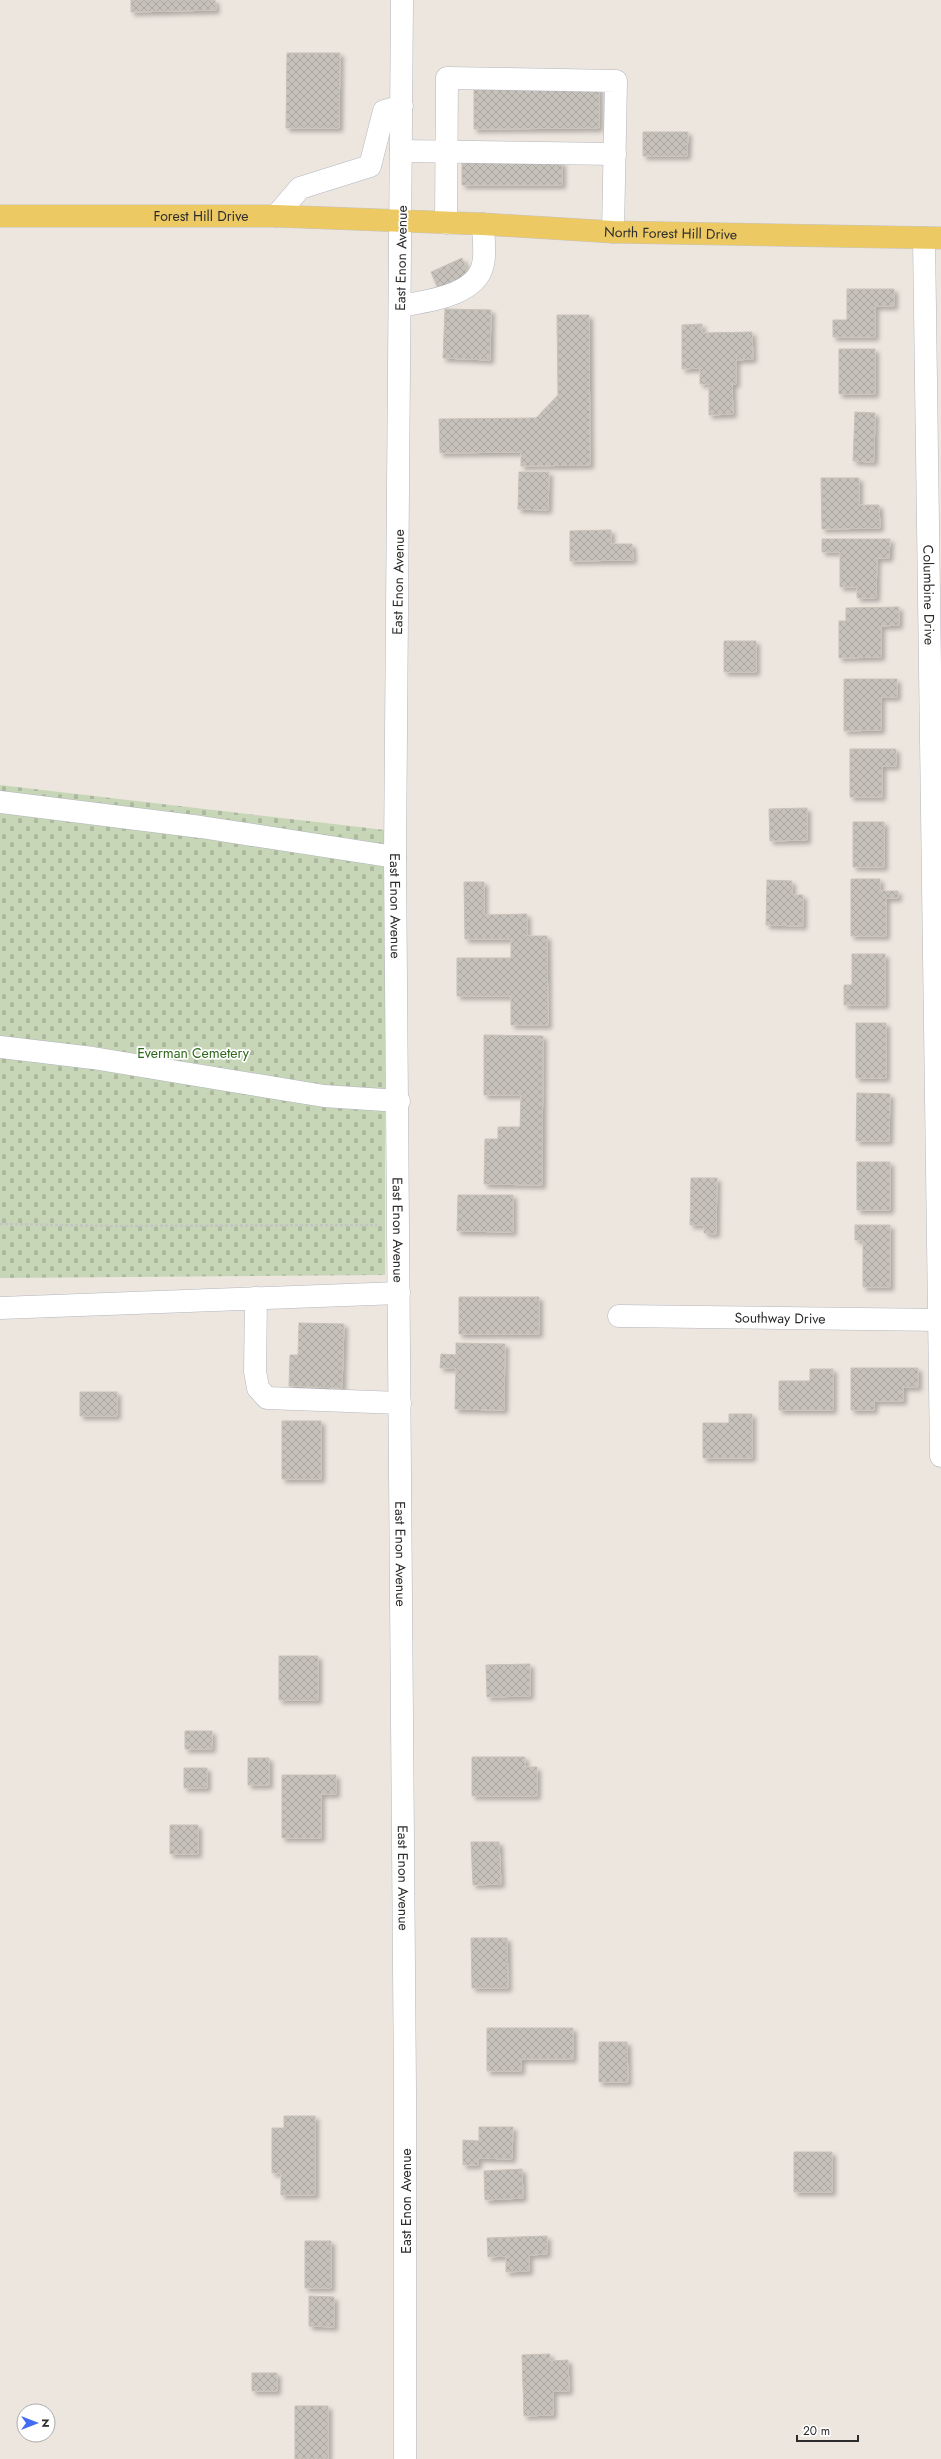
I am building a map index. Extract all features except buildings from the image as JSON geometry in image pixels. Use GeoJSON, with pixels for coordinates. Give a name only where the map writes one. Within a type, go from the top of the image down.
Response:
{"type":"FeatureCollection","features":[{"type":"Feature","properties":{"kind":"main road","name":"Forest Hill Drive"},"geometry":{"type":"LineString","coordinates":[[0,216],[276,216],[401,221]]}},
{"type":"Feature","properties":{"kind":"main road","name":"North Forest Hill Drive"},"geometry":{"type":"LineString","coordinates":[[401,221],[483,224],[613,232],[932,238]]}},
{"type":"Feature","properties":{"kind":"street","name":"East Enon Avenue"},"geometry":{"type":"LineString","coordinates":[[402,0],[395,857],[399,1101],[399,1293],[406,2097],[405,2459]]}},
{"type":"Feature","properties":{"kind":"street"},"geometry":{"type":"LineString","coordinates":[[446,223],[447,78],[616,81],[613,232]]}},
{"type":"Feature","properties":{"kind":"street"},"geometry":{"type":"LineString","coordinates":[[276,216],[300,188],[370,166],[384,111],[402,106]]}},
{"type":"Feature","properties":{"kind":"street"},"geometry":{"type":"LineString","coordinates":[[401,151],[615,154]]}},
{"type":"Feature","properties":{"kind":"street"},"geometry":{"type":"LineString","coordinates":[[400,306],[444,298],[469,286],[481,272],[484,263],[483,224]]}},
{"type":"Feature","properties":{"kind":"street","name":"Columbine Drive"},"geometry":{"type":"LineString","coordinates":[[932,238],[941,1456]]}},
{"type":"Feature","properties":{"kind":"street"},"geometry":{"type":"LineString","coordinates":[[0,802],[201,827],[395,857]]}},
{"type":"Feature","properties":{"kind":"street"},"geometry":{"type":"LineString","coordinates":[[0,1047],[93,1058],[324,1096],[399,1101]]}},
{"type":"Feature","properties":{"kind":"street"},"geometry":{"type":"LineString","coordinates":[[0,1308],[399,1293]]}},
{"type":"Feature","properties":{"kind":"street"},"geometry":{"type":"LineString","coordinates":[[256,1298],[255,1371],[258,1388],[267,1398],[400,1403]]}},
{"type":"Feature","properties":{"kind":"street","name":"Southway Drive"},"geometry":{"type":"LineString","coordinates":[[619,1316],[939,1320]]}},
{"type":"Feature","properties":{"kind":"path"},"geometry":{"type":"LineString","coordinates":[[0,1224],[114,1226],[399,1225]]}},
{"type":"Feature","properties":{"kind":"green space","name":"Everman Cemetery"},"geometry":{"type":"Polygon","coordinates":[[[0,785],[385,830],[385,1275],[0,1278],[0,785]]]}}]}
